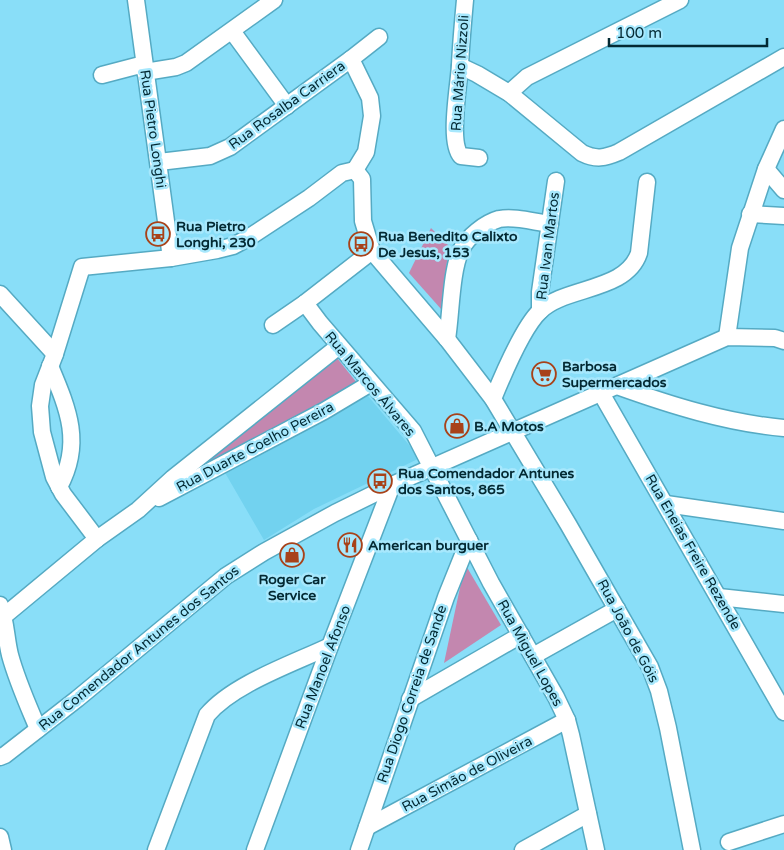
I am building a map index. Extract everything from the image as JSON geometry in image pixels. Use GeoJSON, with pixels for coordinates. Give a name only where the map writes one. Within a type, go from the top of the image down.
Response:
{"type":"FeatureCollection","features":[{"type":"Feature","properties":{"kind":"street","name":"Rua Pietro Longhi"},"geometry":{"type":"LineString","coordinates":[[136,0],[171,258]]}},
{"type":"Feature","properties":{"kind":"street"},"geometry":{"type":"LineString","coordinates":[[102,75],[144,68],[176,67],[186,63],[232,31],[253,7],[274,0]]}},
{"type":"Feature","properties":{"kind":"street","name":"Rua Mário Nizzoli"},"geometry":{"type":"LineString","coordinates":[[465,0],[456,114],[457,147],[462,156],[479,158]]}},
{"type":"Feature","properties":{"kind":"street"},"geometry":{"type":"LineString","coordinates":[[509,93],[527,77],[680,0]]}},
{"type":"Feature","properties":{"kind":"street"},"geometry":{"type":"LineString","coordinates":[[232,31],[287,106]]}},
{"type":"Feature","properties":{"kind":"street","name":"Rua Rosalba Carriera"},"geometry":{"type":"LineString","coordinates":[[159,162],[202,158],[218,154],[287,106],[379,37]]}},
{"type":"Feature","properties":{"kind":"street"},"geometry":{"type":"LineString","coordinates":[[97,539],[59,487],[47,457],[42,432],[41,399],[43,385],[53,360],[82,267],[171,258],[233,246],[309,198],[342,173],[355,170],[366,152],[372,116],[370,98],[351,59]]}},
{"type":"Feature","properties":{"kind":"street"},"geometry":{"type":"LineString","coordinates":[[460,66],[509,93],[582,153],[602,158],[619,152],[781,64]]}},
{"type":"Feature","properties":{"kind":"street"},"geometry":{"type":"LineString","coordinates":[[727,337],[740,248],[766,170],[784,129]]}},
{"type":"Feature","properties":{"kind":"street"},"geometry":{"type":"LineString","coordinates":[[273,325],[372,251],[363,221],[362,179],[355,170]]}},
{"type":"Feature","properties":{"kind":"street"},"geometry":{"type":"LineString","coordinates":[[766,170],[784,190]]}},
{"type":"Feature","properties":{"kind":"street","name":"Rua Ivan Martos"},"geometry":{"type":"LineString","coordinates":[[540,311],[540,292],[556,181]]}},
{"type":"Feature","properties":{"kind":"street"},"geometry":{"type":"LineString","coordinates":[[493,399],[528,328],[540,311],[560,300],[610,281],[630,269],[639,253],[647,182]]}},
{"type":"Feature","properties":{"kind":"street"},"geometry":{"type":"LineString","coordinates":[[750,214],[784,216]]}},
{"type":"Feature","properties":{"kind":"street"},"geometry":{"type":"LineString","coordinates":[[447,339],[456,263],[466,241],[482,228],[498,220],[506,219],[550,224]]}},
{"type":"Feature","properties":{"kind":"street","name":"Rua João de Góis"},"geometry":{"type":"LineString","coordinates":[[372,251],[447,339],[493,399],[568,524],[650,667],[656,682],[668,728],[692,850]]}},
{"type":"Feature","properties":{"kind":"street"},"geometry":{"type":"LineString","coordinates":[[0,294],[53,360],[67,406],[72,445],[66,474],[59,487]]}},
{"type":"Feature","properties":{"kind":"street","name":"Rua Marcos Álvares"},"geometry":{"type":"LineString","coordinates":[[305,302],[320,324],[413,431],[431,467]]}},
{"type":"Feature","properties":{"kind":"street","name":"Rua Comendador Antunes dos Santos"},"geometry":{"type":"LineString","coordinates":[[0,757],[38,729],[226,576],[264,552],[326,518],[431,467],[727,337],[781,338]]}},
{"type":"Feature","properties":{"kind":"street","name":"Rua Duarte Coelho Pereira"},"geometry":{"type":"LineString","coordinates":[[2,610],[138,510],[173,478],[339,346]]}},
{"type":"Feature","properties":{"kind":"street","name":"Rua Duarte Coelho Pereira"},"geometry":{"type":"LineString","coordinates":[[138,510],[324,411],[371,382]]}},
{"type":"Feature","properties":{"kind":"street"},"geometry":{"type":"LineString","coordinates":[[617,386],[656,400],[743,423],[784,428]]}},
{"type":"Feature","properties":{"kind":"street","name":"Rua Eneias Freire Rezende"},"geometry":{"type":"LineString","coordinates":[[601,393],[719,597],[778,692],[784,712]]}},
{"type":"Feature","properties":{"kind":"street","name":"Rua Miguel Lopes"},"geometry":{"type":"LineString","coordinates":[[431,467],[556,696],[567,720],[596,850]]}},
{"type":"Feature","properties":{"kind":"street","name":"Rua Manoel Afonso"},"geometry":{"type":"LineString","coordinates":[[255,850],[392,485]]}},
{"type":"Feature","properties":{"kind":"street"},"geometry":{"type":"LineString","coordinates":[[666,504],[784,520]]}},
{"type":"Feature","properties":{"kind":"street","name":"Rua Diogo Correia de Sande"},"geometry":{"type":"LineString","coordinates":[[359,850],[423,660],[446,597],[470,540]]}},
{"type":"Feature","properties":{"kind":"street"},"geometry":{"type":"LineString","coordinates":[[719,597],[784,604]]}},
{"type":"Feature","properties":{"kind":"street"},"geometry":{"type":"LineString","coordinates":[[533,656],[617,609]]}},
{"type":"Feature","properties":{"kind":"street"},"geometry":{"type":"LineString","coordinates":[[2,610],[15,673],[38,729]]}},
{"type":"Feature","properties":{"kind":"street"},"geometry":{"type":"LineString","coordinates":[[410,698],[521,635]]}},
{"type":"Feature","properties":{"kind":"street"},"geometry":{"type":"LineString","coordinates":[[156,850],[195,743],[207,715],[216,704],[238,689],[330,646]]}},
{"type":"Feature","properties":{"kind":"street"},"geometry":{"type":"LineString","coordinates":[[423,660],[430,673],[440,681]]}},
{"type":"Feature","properties":{"kind":"street","name":"Rua Simão de Oliveira"},"geometry":{"type":"LineString","coordinates":[[367,827],[567,720]]}},
{"type":"Feature","properties":{"kind":"street"},"geometry":{"type":"LineString","coordinates":[[523,850],[588,814]]}},
{"type":"Feature","properties":{"kind":"street"},"geometry":{"type":"LineString","coordinates":[[729,842],[784,824]]}},
{"type":"Feature","properties":{"kind":"street"},"geometry":{"type":"LineString","coordinates":[[0,837],[3,850]]}},
{"type":"Feature","properties":{"kind":"shaded area"},"geometry":{"type":"Polygon","coordinates":[[[431,228],[449,246],[441,309],[409,273],[431,228]]]}},
{"type":"Feature","properties":{"kind":"shaded area"},"geometry":{"type":"Polygon","coordinates":[[[337,358],[357,383],[208,468],[183,476],[337,358]]]}},
{"type":"Feature","properties":{"kind":"shaded area"},"geometry":{"type":"Polygon","coordinates":[[[368,396],[420,458],[314,509],[264,540],[224,471],[368,396]]]}},
{"type":"Feature","properties":{"kind":"shaded area"},"geometry":{"type":"Polygon","coordinates":[[[465,564],[501,625],[444,663],[465,564]]]}},
{"type":"Feature","properties":{"kind":"place","name":"Rua Pietro Longhi, 230"},"geometry":{"type":"Point","coordinates":[158,234]}},
{"type":"Feature","properties":{"kind":"place","name":"Rua Benedito Calixto De Jesus, 153"},"geometry":{"type":"Point","coordinates":[361,244]}},
{"type":"Feature","properties":{"kind":"place","name":"Barbosa Supermercados"},"geometry":{"type":"Point","coordinates":[544,374]}},
{"type":"Feature","properties":{"kind":"place","name":"B.A Motos"},"geometry":{"type":"Point","coordinates":[457,426]}},
{"type":"Feature","properties":{"kind":"place","name":"Rua Comendador Antunes dos Santos, 865"},"geometry":{"type":"Point","coordinates":[380,481]}},
{"type":"Feature","properties":{"kind":"place","name":"American burguer"},"geometry":{"type":"Point","coordinates":[350,545]}},
{"type":"Feature","properties":{"kind":"place","name":"Roger Car Service"},"geometry":{"type":"Point","coordinates":[292,555]}}]}
